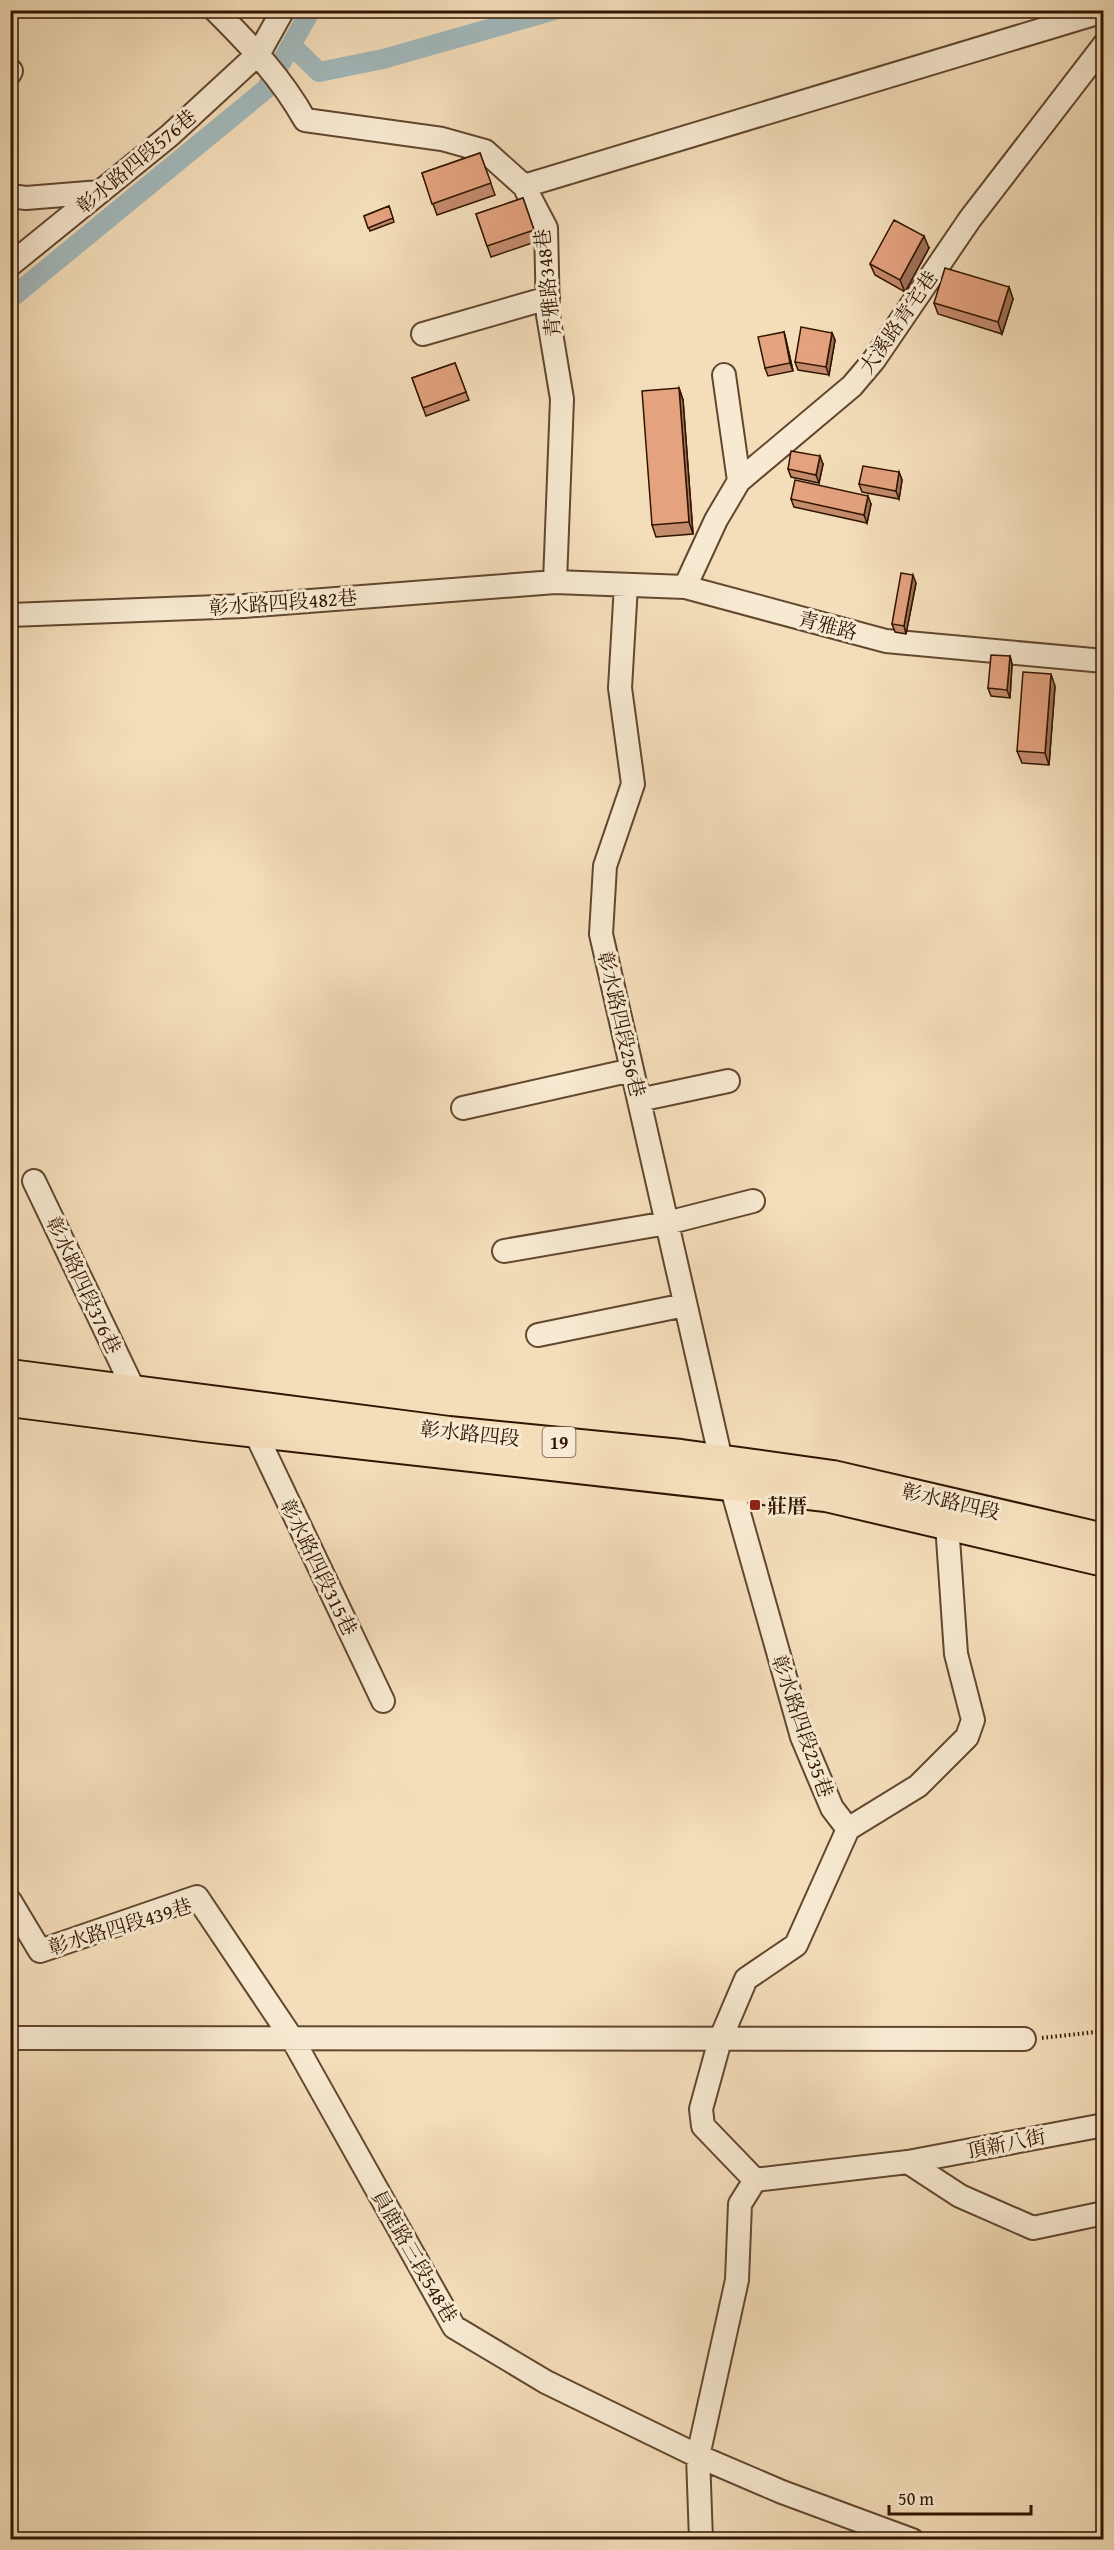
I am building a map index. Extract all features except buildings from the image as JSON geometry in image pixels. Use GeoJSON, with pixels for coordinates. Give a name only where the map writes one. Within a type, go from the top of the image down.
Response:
{"type":"FeatureCollection","features":[{"type":"Feature","properties":{"kind":"main road","name":"彰水路四段"},"geometry":{"type":"LineString","coordinates":[[10,1374],[134,1390],[206,1413],[255,1432],[726,1472],[833,1475],[1104,1538]]}},
{"type":"Feature","properties":{"kind":"main road","name":"彰水路四段"},"geometry":{"type":"LineString","coordinates":[[10,1402],[206,1413],[449,1431],[726,1472],[1104,1562]]}},
{"type":"Feature","properties":{"kind":"street"},"geometry":{"type":"LineString","coordinates":[[215,10],[259,53]]}},
{"type":"Feature","properties":{"kind":"street","name":"彰水路四段576巷"},"geometry":{"type":"LineString","coordinates":[[10,265],[169,136],[259,53],[283,10]]}},
{"type":"Feature","properties":{"kind":"street"},"geometry":{"type":"LineString","coordinates":[[524,186],[1104,11]]}},
{"type":"Feature","properties":{"kind":"street","name":"大溪路青宅巷"},"geometry":{"type":"LineString","coordinates":[[685,587],[716,519],[739,481],[852,386],[970,219],[1104,45]]}},
{"type":"Feature","properties":{"kind":"street","name":"青雅路348巷"},"geometry":{"type":"LineString","coordinates":[[259,53],[287,88],[305,120],[442,139],[485,151],[524,186],[546,228],[548,298],[562,399],[555,582]]}},
{"type":"Feature","properties":{"kind":"street"},"geometry":{"type":"LineString","coordinates":[[10,196],[26,198],[100,192]]}},
{"type":"Feature","properties":{"kind":"street"},"geometry":{"type":"LineString","coordinates":[[423,334],[548,298]]}},
{"type":"Feature","properties":{"kind":"street"},"geometry":{"type":"LineString","coordinates":[[724,375],[739,481]]}},
{"type":"Feature","properties":{"kind":"street","name":"青雅路"},"geometry":{"type":"LineString","coordinates":[[555,582],[685,587],[886,641],[1104,661]]}},
{"type":"Feature","properties":{"kind":"street","name":"彰水路四段482巷"},"geometry":{"type":"LineString","coordinates":[[10,615],[244,606],[555,582]]}},
{"type":"Feature","properties":{"kind":"street","name":"彰水路四段256巷"},"geometry":{"type":"LineString","coordinates":[[626,585],[620,688],[633,784],[605,866],[601,934],[726,1472]]}},
{"type":"Feature","properties":{"kind":"street"},"geometry":{"type":"LineString","coordinates":[[463,1108],[632,1070]]}},
{"type":"Feature","properties":{"kind":"street"},"geometry":{"type":"LineString","coordinates":[[639,1100],[728,1081]]}},
{"type":"Feature","properties":{"kind":"street","name":"彰水路四段376巷"},"geometry":{"type":"LineString","coordinates":[[34,1180],[134,1390]]}},
{"type":"Feature","properties":{"kind":"street"},"geometry":{"type":"LineString","coordinates":[[504,1251],[667,1223],[753,1202]]}},
{"type":"Feature","properties":{"kind":"street"},"geometry":{"type":"LineString","coordinates":[[538,1335],[686,1305]]}},
{"type":"Feature","properties":{"kind":"street","name":"彰水路四段315巷"},"geometry":{"type":"LineString","coordinates":[[255,1432],[383,1701]]}},
{"type":"Feature","properties":{"kind":"street","name":"彰水路四段235巷"},"geometry":{"type":"LineString","coordinates":[[726,1472],[802,1737],[832,1808],[848,1829]]}},
{"type":"Feature","properties":{"kind":"street"},"geometry":{"type":"LineString","coordinates":[[755,2180],[704,2126],[700,2109],[720,2040],[746,1979],[796,1945],[848,1829],[918,1786],[967,1737],[972,1720],[956,1654],[947,1524]]}},
{"type":"Feature","properties":{"kind":"street","name":"彰水路四段439巷"},"geometry":{"type":"LineString","coordinates":[[10,1901],[40,1951],[197,1897],[293,2040]]}},
{"type":"Feature","properties":{"kind":"street"},"geometry":{"type":"LineString","coordinates":[[10,2038],[1024,2039]]}},
{"type":"Feature","properties":{"kind":"street","name":"員鹿路三段548巷"},"geometry":{"type":"LineString","coordinates":[[293,2040],[454,2327],[546,2382],[698,2456],[782,2492],[912,2540]]}},
{"type":"Feature","properties":{"kind":"street","name":"頂新八街"},"geometry":{"type":"LineString","coordinates":[[908,2162],[1104,2125]]}},
{"type":"Feature","properties":{"kind":"street"},"geometry":{"type":"LineString","coordinates":[[755,2180],[908,2162],[960,2196],[1033,2228],[1104,2213]]}},
{"type":"Feature","properties":{"kind":"street"},"geometry":{"type":"LineString","coordinates":[[701,2540],[698,2456],[737,2280],[740,2204],[755,2180]]}},
{"type":"Feature","properties":{"kind":"path"},"geometry":{"type":"LineString","coordinates":[[1024,2039],[1104,2031]]}},
{"type":"Feature","properties":{"kind":"waterway"},"geometry":{"type":"LineString","coordinates":[[10,299],[266,89],[311,10]]}},
{"type":"Feature","properties":{"kind":"waterway"},"geometry":{"type":"LineString","coordinates":[[291,45],[319,72],[383,59],[555,10]]}},
{"type":"Feature","properties":{"kind":"place","name":"莊厝"},"geometry":{"type":"Point","coordinates":[755,1505]}}]}
